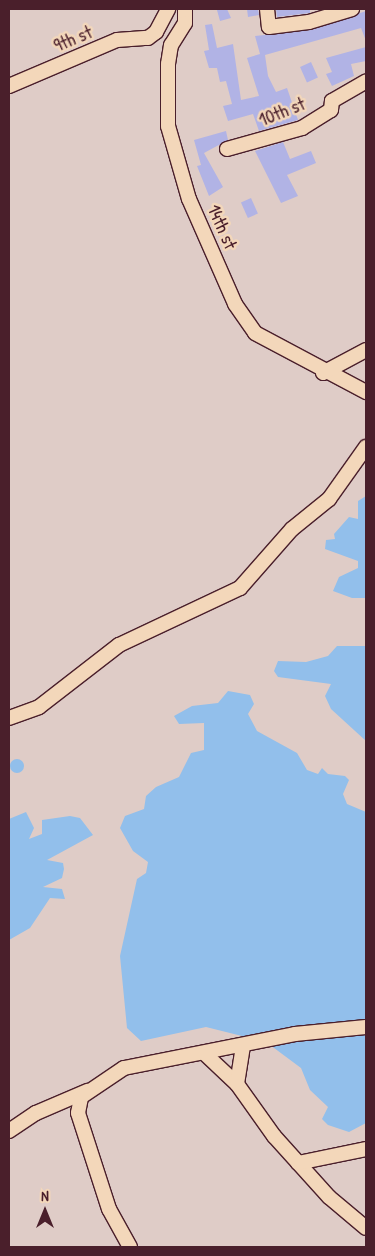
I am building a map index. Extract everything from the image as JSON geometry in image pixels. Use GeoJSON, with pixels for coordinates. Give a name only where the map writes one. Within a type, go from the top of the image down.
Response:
{"type":"FeatureCollection","features":[{"type":"Feature","properties":{"kind":"street","name":"9th st"},"geometry":{"type":"LineString","coordinates":[[9,86],[117,40],[148,38],[156,32],[168,9]]}},
{"type":"Feature","properties":{"kind":"street","name":"14th st"},"geometry":{"type":"LineString","coordinates":[[185,9],[185,23],[172,45],[167,98],[168,126],[189,199],[243,319],[255,333],[323,373],[366,392]]}},
{"type":"Feature","properties":{"kind":"street"},"geometry":{"type":"LineString","coordinates":[[267,9],[269,27],[309,22],[352,9]]}},
{"type":"Feature","properties":{"kind":"street","name":"10th st"},"geometry":{"type":"LineString","coordinates":[[227,149],[302,128],[331,110],[332,101],[366,81]]}},
{"type":"Feature","properties":{"kind":"street"},"geometry":{"type":"LineString","coordinates":[[323,373],[366,350]]}},
{"type":"Feature","properties":{"kind":"street"},"geometry":{"type":"LineString","coordinates":[[9,718],[39,707],[120,645],[240,588],[292,528],[334,493],[366,447]]}},
{"type":"Feature","properties":{"kind":"street"},"geometry":{"type":"LineString","coordinates":[[130,1247],[109,1210],[78,1113],[81,1097],[124,1068],[243,1047],[295,1034],[366,1027]]}},
{"type":"Feature","properties":{"kind":"street"},"geometry":{"type":"LineString","coordinates":[[237,1084],[243,1047]]}},
{"type":"Feature","properties":{"kind":"street"},"geometry":{"type":"LineString","coordinates":[[204,1053],[237,1084],[298,1163],[340,1208],[366,1228]]}},
{"type":"Feature","properties":{"kind":"street"},"geometry":{"type":"LineString","coordinates":[[9,1131],[36,1113],[90,1090]]}},
{"type":"Feature","properties":{"kind":"street"},"geometry":{"type":"LineString","coordinates":[[298,1163],[366,1149]]}},
{"type":"Feature","properties":{"kind":"water"},"geometry":{"type":"Polygon","coordinates":[[[366,496],[366,598],[352,598],[333,591],[339,577],[358,568],[358,561],[325,549],[326,540],[335,539],[334,534],[349,517],[358,519],[358,501],[366,496]]]}},
{"type":"Feature","properties":{"kind":"water"},"geometry":{"type":"Polygon","coordinates":[[[337,646],[366,646],[366,741],[331,709],[325,696],[331,684],[278,677],[274,671],[278,661],[306,662],[328,656],[337,646]]]}},
{"type":"Feature","properties":{"kind":"water"},"geometry":{"type":"Polygon","coordinates":[[[228,691],[250,695],[254,704],[248,714],[257,731],[297,753],[307,770],[318,774],[322,768],[328,774],[345,776],[349,780],[343,794],[347,804],[366,812],[366,1123],[349,1132],[328,1125],[322,1119],[328,1107],[310,1090],[301,1068],[266,1042],[206,1027],[141,1041],[127,1028],[120,956],[137,879],[146,873],[148,862],[133,851],[120,828],[125,816],[144,809],[146,796],[156,787],[179,777],[191,753],[204,750],[204,723],[179,724],[174,716],[192,706],[218,703],[228,691]]]}},
{"type":"Feature","properties":{"kind":"water"},"geometry":{"type":"Polygon","coordinates":[[[14,759],[20,759],[24,766],[20,773],[14,773],[10,769],[10,763],[14,759]]]}},
{"type":"Feature","properties":{"kind":"water"},"geometry":{"type":"Polygon","coordinates":[[[26,812],[34,828],[29,839],[42,834],[42,820],[70,816],[80,818],[93,835],[47,860],[63,863],[64,869],[62,878],[43,887],[62,889],[65,899],[50,898],[30,928],[9,940],[9,819],[26,812]]]}},
{"type":"Feature","properties":{"kind":"building"},"geometry":{"type":"Polygon","coordinates":[[[227,9],[231,18],[220,21],[217,10],[227,9]]]}},
{"type":"Feature","properties":{"kind":"building"},"geometry":{"type":"Polygon","coordinates":[[[247,9],[258,9],[259,15],[248,17],[247,9]]]}},
{"type":"Feature","properties":{"kind":"building"},"geometry":{"type":"Polygon","coordinates":[[[276,9],[310,9],[310,13],[277,17],[276,9]]]}},
{"type":"Feature","properties":{"kind":"building"},"geometry":{"type":"Polygon","coordinates":[[[366,11],[366,41],[361,28],[265,55],[268,76],[276,92],[287,88],[298,120],[259,131],[253,114],[228,121],[223,106],[232,104],[226,81],[220,82],[217,68],[209,68],[204,51],[209,50],[205,25],[212,24],[217,48],[233,44],[241,100],[259,96],[247,58],[260,54],[255,36],[311,30],[366,11]]]}},
{"type":"Feature","properties":{"kind":"building"},"geometry":{"type":"Polygon","coordinates":[[[366,47],[366,61],[351,64],[354,76],[332,86],[326,74],[332,72],[326,58],[366,47]]]}},
{"type":"Feature","properties":{"kind":"building"},"geometry":{"type":"Polygon","coordinates":[[[311,62],[318,78],[307,82],[300,67],[311,62]]]}},
{"type":"Feature","properties":{"kind":"building"},"geometry":{"type":"Polygon","coordinates":[[[226,131],[228,140],[204,153],[223,187],[209,196],[197,166],[201,165],[194,140],[226,131]]]}},
{"type":"Feature","properties":{"kind":"building"},"geometry":{"type":"Polygon","coordinates":[[[283,142],[290,159],[311,151],[316,163],[287,175],[298,196],[281,203],[255,151],[283,142]]]}},
{"type":"Feature","properties":{"kind":"building"},"geometry":{"type":"Polygon","coordinates":[[[251,198],[258,214],[248,218],[241,202],[251,198]]]}}]}
